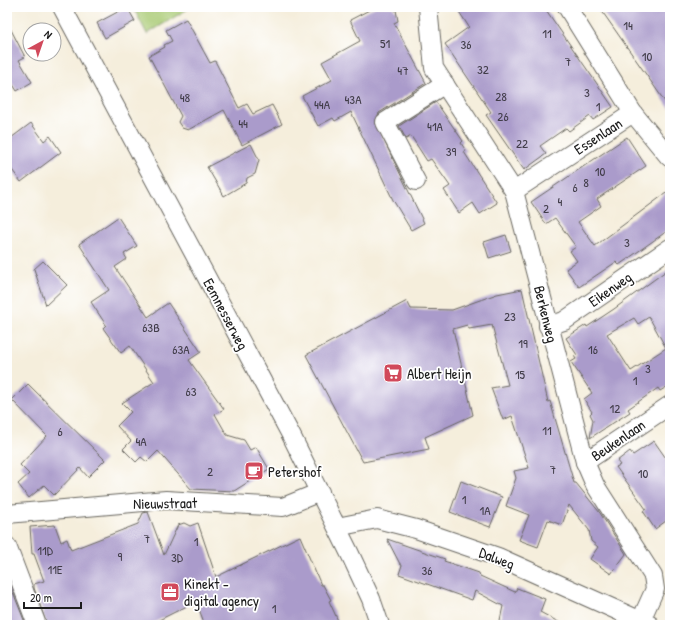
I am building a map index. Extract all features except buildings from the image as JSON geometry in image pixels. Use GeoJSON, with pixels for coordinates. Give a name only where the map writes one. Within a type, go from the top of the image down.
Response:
{"type":"FeatureCollection","features":[{"type":"Feature","properties":{"kind":"street","name":"Eemnesserweg"},"geometry":{"type":"LineString","coordinates":[[62,7],[291,435],[371,598],[380,625]]}},
{"type":"Feature","properties":{"kind":"street","name":"Berkenweg"},"geometry":{"type":"LineString","coordinates":[[428,7],[434,68],[514,192],[585,462],[595,485],[654,576],[656,589],[646,623]]}},
{"type":"Feature","properties":{"kind":"street"},"geometry":{"type":"LineString","coordinates":[[567,7],[634,113]]}},
{"type":"Feature","properties":{"kind":"street"},"geometry":{"type":"LineString","coordinates":[[416,181],[385,122],[445,84]]}},
{"type":"Feature","properties":{"kind":"street","name":"Essenlaan"},"geometry":{"type":"LineString","coordinates":[[514,192],[634,113],[669,157],[670,156]]}},
{"type":"Feature","properties":{"kind":"street","name":"Eikenweg"},"geometry":{"type":"LineString","coordinates":[[548,326],[564,321],[670,248]]}},
{"type":"Feature","properties":{"kind":"street","name":"Beukenlaan"},"geometry":{"type":"LineString","coordinates":[[585,462],[670,404]]}},
{"type":"Feature","properties":{"kind":"street","name":"Nieuwstraat"},"geometry":{"type":"LineString","coordinates":[[7,514],[166,500],[283,507],[320,492]]}},
{"type":"Feature","properties":{"kind":"street","name":"Dalweg"},"geometry":{"type":"LineString","coordinates":[[337,527],[377,519],[416,529],[498,557],[646,623]]}},
{"type":"Feature","properties":{"kind":"street"},"geometry":{"type":"LineString","coordinates":[[7,546],[37,625]]}},
{"type":"Feature","properties":{"kind":"green space"},"geometry":{"type":"Polygon","coordinates":[[[133,7],[191,7],[147,34],[133,7]]]}},
{"type":"Feature","properties":{"kind":"place","name":"Albert Heijn"},"geometry":{"type":"Point","coordinates":[393,373]}},
{"type":"Feature","properties":{"kind":"place","name":"Petershof"},"geometry":{"type":"Point","coordinates":[254,471]}},
{"type":"Feature","properties":{"kind":"place","name":"Kinekt - digital agency"},"geometry":{"type":"Point","coordinates":[170,592]}}]}
